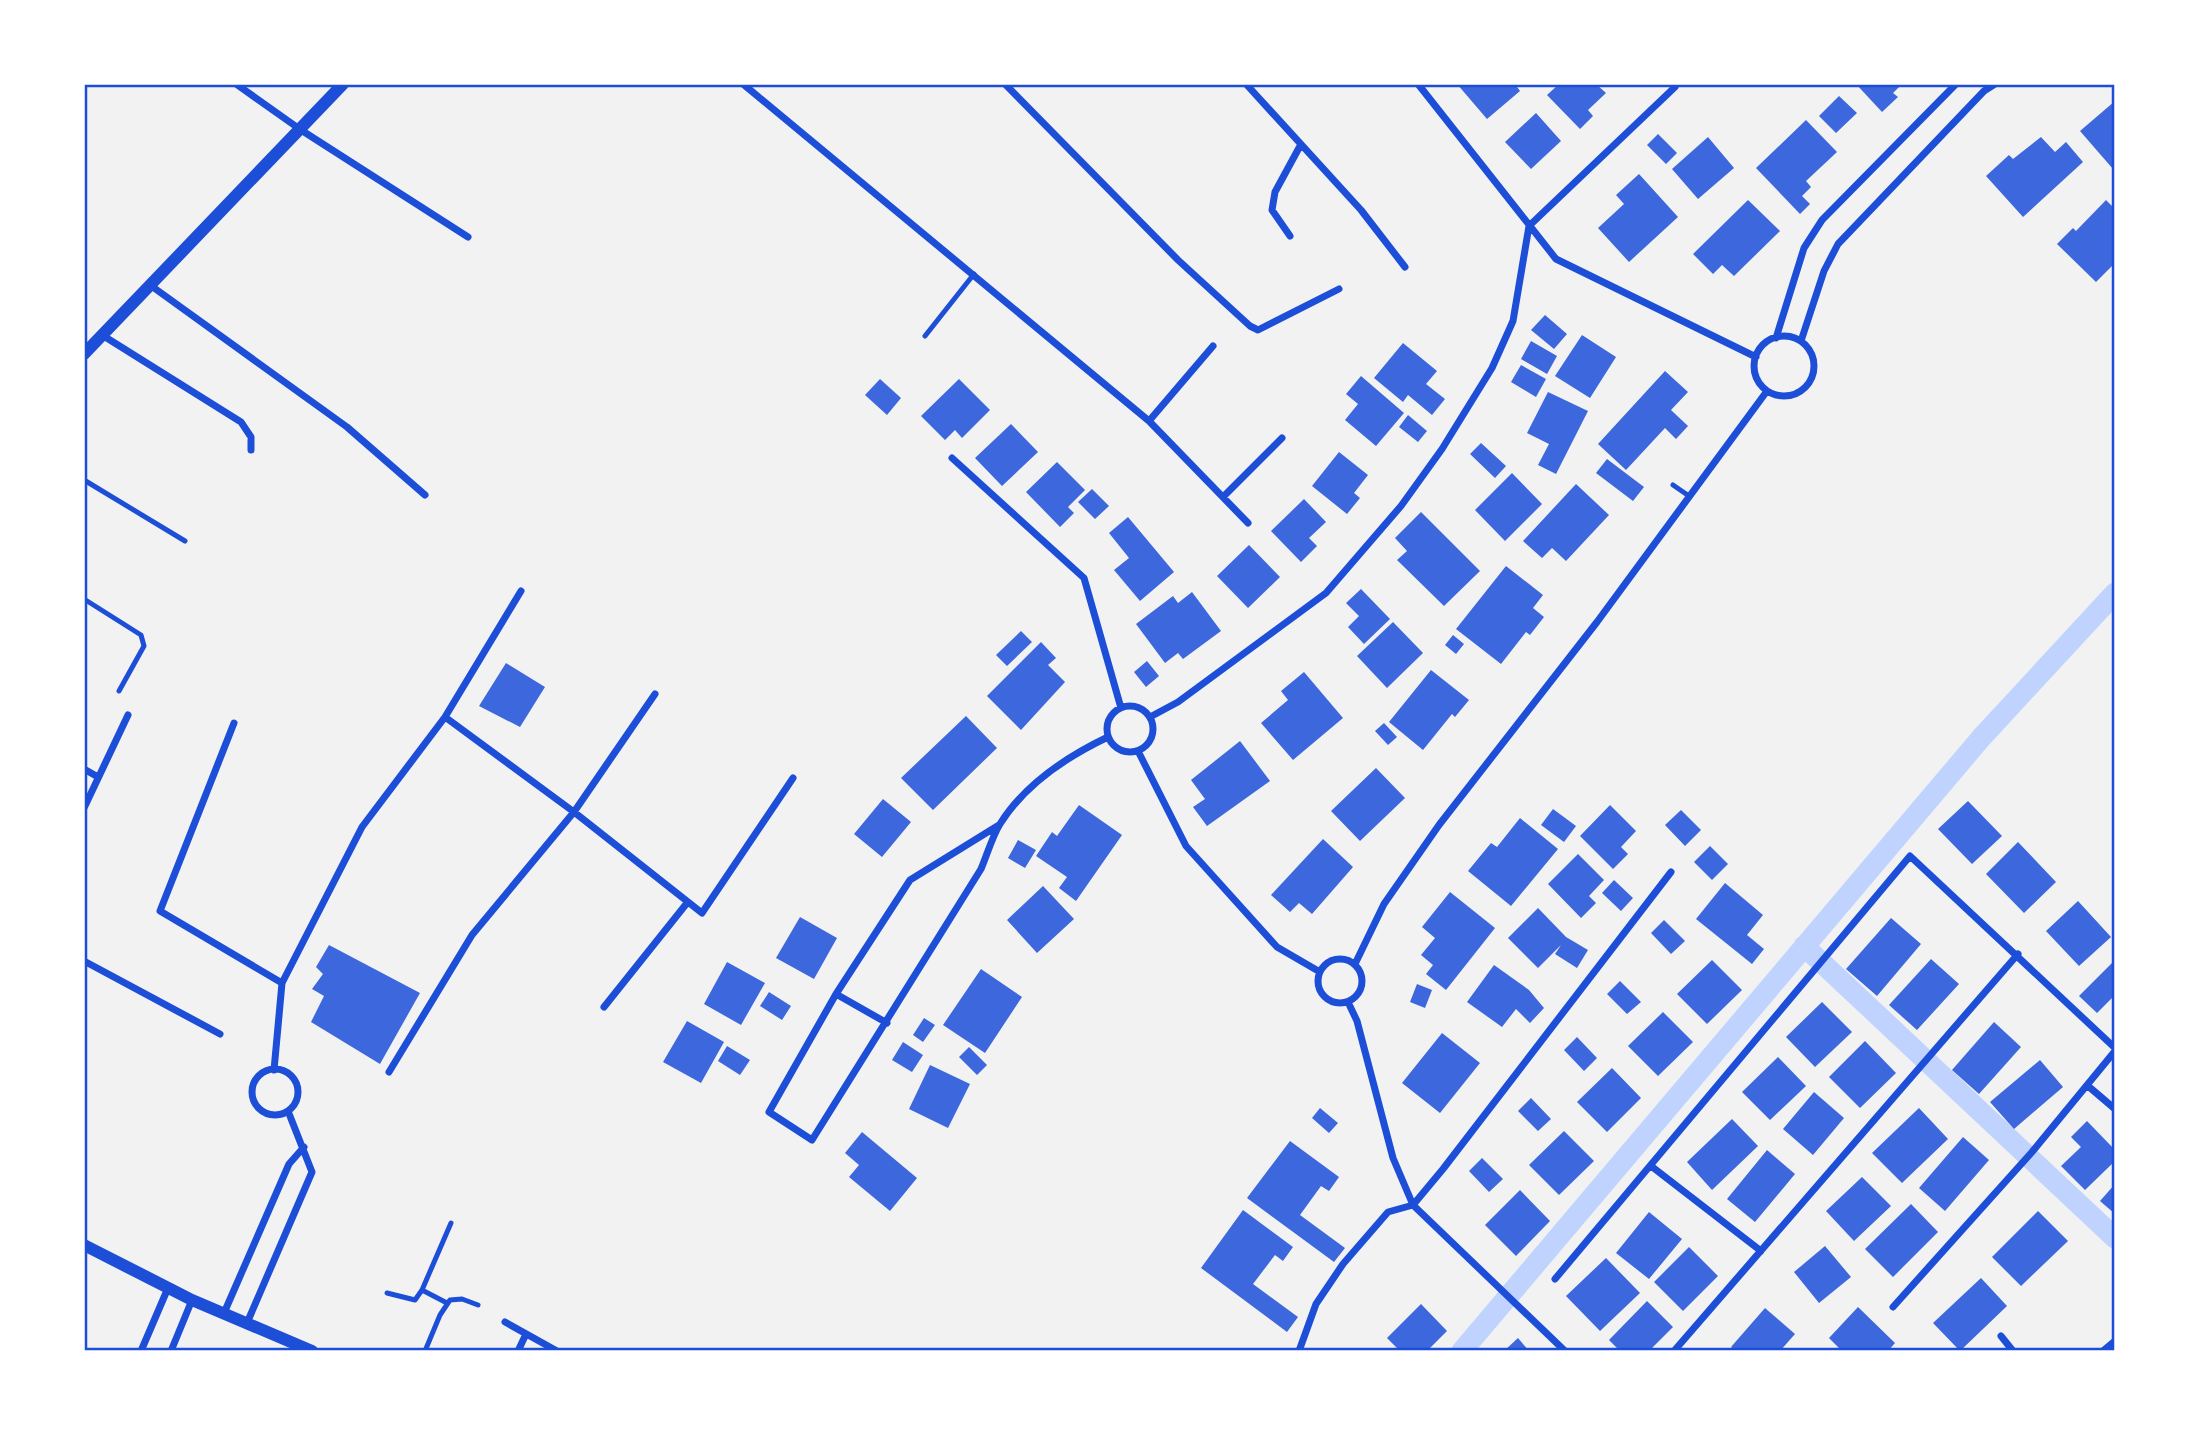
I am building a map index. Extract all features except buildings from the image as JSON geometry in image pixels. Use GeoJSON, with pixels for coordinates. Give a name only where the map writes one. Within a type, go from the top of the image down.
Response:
{"type":"FeatureCollection","features":[{"type":"Feature","properties":{"kind":"street"},"geometry":{"type":"LineString","coordinates":[[236,84],[301,130],[468,237]]}},
{"type":"Feature","properties":{"kind":"street"},"geometry":{"type":"LineString","coordinates":[[84,354],[343,84]]}},
{"type":"Feature","properties":{"kind":"street"},"geometry":{"type":"LineString","coordinates":[[743,84],[1149,421],[1248,523]]}},
{"type":"Feature","properties":{"kind":"street"},"geometry":{"type":"LineString","coordinates":[[1005,84],[1160,242],[1250,326],[1258,330],[1339,289]]}},
{"type":"Feature","properties":{"kind":"street"},"geometry":{"type":"LineString","coordinates":[[1246,84],[1300,146],[1316,159],[1405,267]]}},
{"type":"Feature","properties":{"kind":"street"},"geometry":{"type":"LineString","coordinates":[[1418,84],[1556,259],[1756,357]]}},
{"type":"Feature","properties":{"kind":"street"},"geometry":{"type":"LineString","coordinates":[[1776,338],[1804,247],[1822,220],[1956,84]]}},
{"type":"Feature","properties":{"kind":"street"},"geometry":{"type":"LineString","coordinates":[[1801,341],[1825,271],[1838,244],[1984,91],[1995,84]]}},
{"type":"Feature","properties":{"kind":"street"},"geometry":{"type":"LineString","coordinates":[[1150,717],[1178,702],[1326,593],[1401,506],[1442,449],[1492,368],[1513,321],[1529,226],[1675,87]]}},
{"type":"Feature","properties":{"kind":"street"},"geometry":{"type":"LineString","coordinates":[[1290,236],[1272,210],[1275,192],[1300,146]]}},
{"type":"Feature","properties":{"kind":"street"},"geometry":{"type":"LineString","coordinates":[[150,285],[347,427],[425,495]]}},
{"type":"Feature","properties":{"kind":"street"},"geometry":{"type":"LineString","coordinates":[[102,335],[241,422],[251,437],[251,450]]}},
{"type":"Feature","properties":{"kind":"street"},"geometry":{"type":"LineString","coordinates":[[1786,336],[1801,341],[1814,359],[1810,382],[1792,395],[1776,395],[1767,391],[1755,373],[1756,357],[1764,344],[1776,338],[1786,336]]}},
{"type":"Feature","properties":{"kind":"street"},"geometry":{"type":"LineString","coordinates":[[1149,421],[1213,346]]}},
{"type":"Feature","properties":{"kind":"street"},"geometry":{"type":"LineString","coordinates":[[1354,964],[1334,960],[1320,972],[1318,981],[1322,995],[1334,1002],[1348,1002],[1359,992],[1362,985],[1354,964],[1384,904],[1439,825],[1597,621],[1767,391]]}},
{"type":"Feature","properties":{"kind":"street"},"geometry":{"type":"LineString","coordinates":[[1223,497],[1282,438]]}},
{"type":"Feature","properties":{"kind":"street"},"geometry":{"type":"LineString","coordinates":[[952,458],[1084,578],[1121,708]]}},
{"type":"Feature","properties":{"kind":"street"},"geometry":{"type":"LineString","coordinates":[[274,1070],[282,983],[362,827],[445,717],[521,591]]}},
{"type":"Feature","properties":{"kind":"street"},"geometry":{"type":"LineString","coordinates":[[389,1072],[472,935],[574,812],[655,694]]}},
{"type":"Feature","properties":{"kind":"street"},"geometry":{"type":"LineString","coordinates":[[1121,708],[1139,708],[1150,717],[1152,737],[1138,751],[1123,752],[1108,737],[1108,722],[1121,708]]}},
{"type":"Feature","properties":{"kind":"street"},"geometry":{"type":"LineString","coordinates":[[84,808],[128,715]]}},
{"type":"Feature","properties":{"kind":"street"},"geometry":{"type":"LineString","coordinates":[[445,717],[574,812],[702,913],[793,778]]}},
{"type":"Feature","properties":{"kind":"street"},"geometry":{"type":"LineString","coordinates":[[234,723],[160,911],[282,983]]}},
{"type":"Feature","properties":{"kind":"street"},"geometry":{"type":"LineString","coordinates":[[999,825],[981,869],[812,1140],[769,1112],[836,994],[910,880],[999,825],[1051,770],[1075,752],[1108,737]]}},
{"type":"Feature","properties":{"kind":"street"},"geometry":{"type":"LineString","coordinates":[[1138,751],[1186,846],[1277,947],[1320,972]]}},
{"type":"Feature","properties":{"kind":"street"},"geometry":{"type":"LineString","coordinates":[[84,769],[98,777]]}},
{"type":"Feature","properties":{"kind":"street"},"geometry":{"type":"LineString","coordinates":[[1555,1279],[1910,856],[2018,954],[2115,1049],[2088,1086],[2032,1152],[1893,1307]]}},
{"type":"Feature","properties":{"kind":"street"},"geometry":{"type":"LineString","coordinates":[[1299,1351],[1316,1304],[1343,1264],[1388,1212],[1413,1205],[1671,872]]}},
{"type":"Feature","properties":{"kind":"street"},"geometry":{"type":"LineString","coordinates":[[604,1007],[687,903]]}},
{"type":"Feature","properties":{"kind":"street"},"geometry":{"type":"LineString","coordinates":[[1674,1351],[2018,954]]}},
{"type":"Feature","properties":{"kind":"street"},"geometry":{"type":"LineString","coordinates":[[84,961],[220,1034]]}},
{"type":"Feature","properties":{"kind":"street"},"geometry":{"type":"LineString","coordinates":[[836,994],[887,1023]]}},
{"type":"Feature","properties":{"kind":"street"},"geometry":{"type":"LineString","coordinates":[[1348,1002],[1357,1021],[1393,1158],[1413,1205],[1565,1351]]}},
{"type":"Feature","properties":{"kind":"street"},"geometry":{"type":"LineString","coordinates":[[274,1070],[288,1073],[297,1085],[297,1100],[288,1111],[266,1114],[255,1104],[255,1082],[260,1075],[274,1070]]}},
{"type":"Feature","properties":{"kind":"street"},"geometry":{"type":"LineString","coordinates":[[2088,1086],[2115,1109]]}},
{"type":"Feature","properties":{"kind":"street"},"geometry":{"type":"LineString","coordinates":[[247,1323],[312,1172],[288,1111]]}},
{"type":"Feature","properties":{"kind":"street"},"geometry":{"type":"LineString","coordinates":[[225,1313],[289,1164],[304,1147]]}},
{"type":"Feature","properties":{"kind":"street"},"geometry":{"type":"LineString","coordinates":[[1651,1166],[1761,1251]]}},
{"type":"Feature","properties":{"kind":"street"},"geometry":{"type":"LineString","coordinates":[[84,1245],[192,1300],[312,1351]]}},
{"type":"Feature","properties":{"kind":"street"},"geometry":{"type":"LineString","coordinates":[[141,1351],[168,1288]]}},
{"type":"Feature","properties":{"kind":"street"},"geometry":{"type":"LineString","coordinates":[[171,1351],[192,1300]]}},
{"type":"Feature","properties":{"kind":"street"},"geometry":{"type":"LineString","coordinates":[[505,1322],[557,1351]]}},
{"type":"Feature","properties":{"kind":"street"},"geometry":{"type":"LineString","coordinates":[[518,1351],[526,1334]]}},
{"type":"Feature","properties":{"kind":"street"},"geometry":{"type":"LineString","coordinates":[[2001,1336],[2013,1351]]}},
{"type":"Feature","properties":{"kind":"street"},"geometry":{"type":"LineString","coordinates":[[2103,1351],[2115,1341]]}},
{"type":"Feature","properties":{"kind":"lane"},"geometry":{"type":"LineString","coordinates":[[925,336],[974,274]]}},
{"type":"Feature","properties":{"kind":"lane"},"geometry":{"type":"LineString","coordinates":[[84,480],[185,541]]}},
{"type":"Feature","properties":{"kind":"lane"},"geometry":{"type":"LineString","coordinates":[[1673,485],[1689,496]]}},
{"type":"Feature","properties":{"kind":"lane"},"geometry":{"type":"LineString","coordinates":[[84,599],[141,635],[144,646],[119,691]]}},
{"type":"Feature","properties":{"kind":"lane"},"geometry":{"type":"LineString","coordinates":[[387,1293],[415,1300],[422,1290],[451,1223]]}},
{"type":"Feature","properties":{"kind":"lane"},"geometry":{"type":"LineString","coordinates":[[422,1290],[447,1303],[461,1299],[478,1305]]}},
{"type":"Feature","properties":{"kind":"lane"},"geometry":{"type":"LineString","coordinates":[[425,1351],[447,1303]]}},
{"type":"Feature","properties":{"kind":"waterway"},"geometry":{"type":"LineString","coordinates":[[1462,1351],[1981,738],[2115,593]]}},
{"type":"Feature","properties":{"kind":"waterway"},"geometry":{"type":"LineString","coordinates":[[1804,946],[2115,1238]]}}]}
